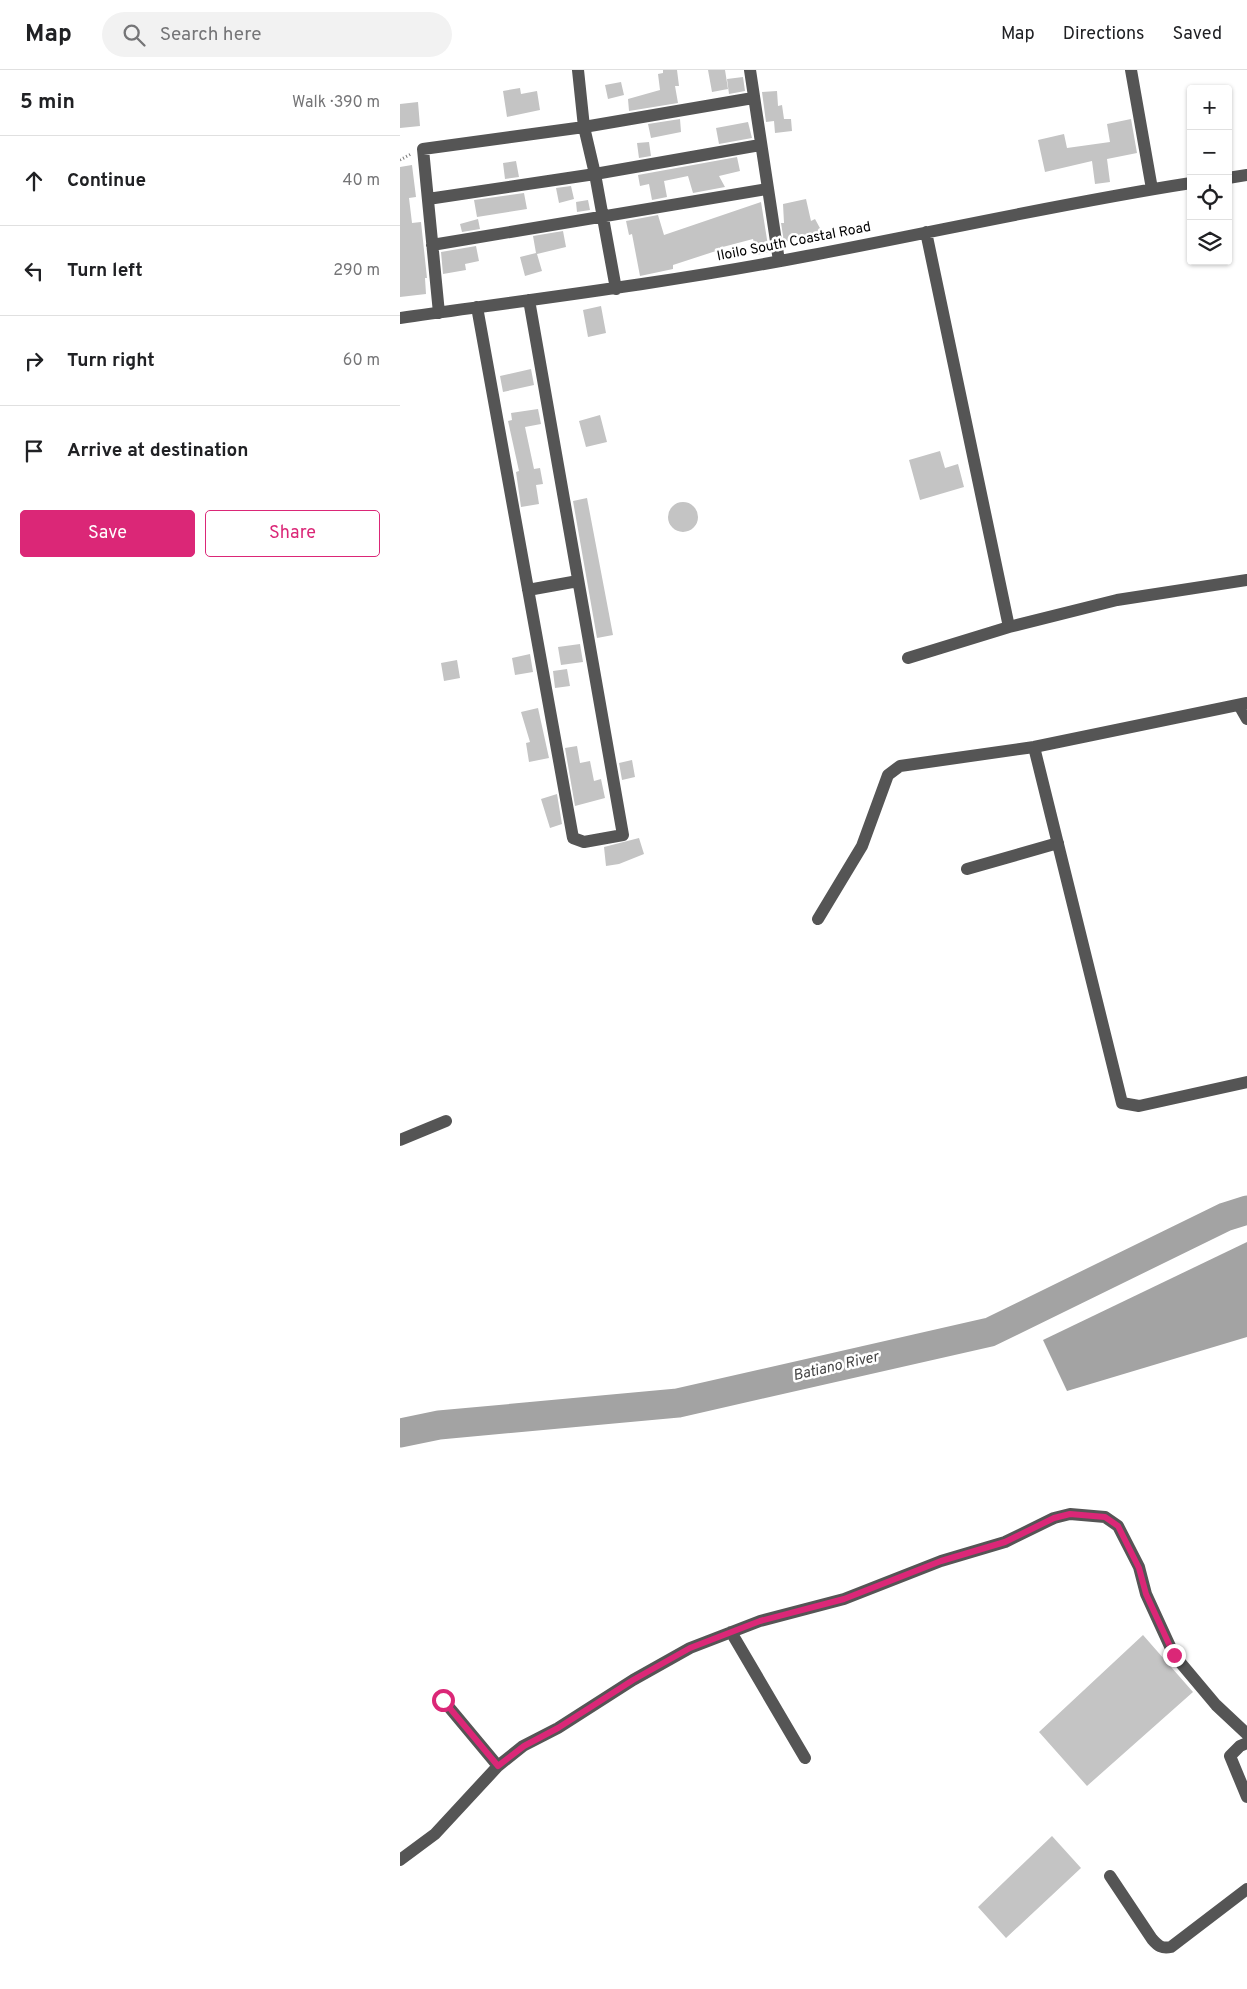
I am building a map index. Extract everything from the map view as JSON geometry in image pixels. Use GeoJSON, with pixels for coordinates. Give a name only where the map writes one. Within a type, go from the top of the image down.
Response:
{"type":"FeatureCollection","features":[{"type":"Feature","properties":{"kind":"street"},"geometry":{"type":"LineString","coordinates":[[578,70],[584,127],[595,174],[616,289]]}},
{"type":"Feature","properties":{"kind":"street"},"geometry":{"type":"LineString","coordinates":[[750,70],[752,98],[779,261]]}},
{"type":"Feature","properties":{"kind":"street"},"geometry":{"type":"LineString","coordinates":[[1131,70],[1152,189]]}},
{"type":"Feature","properties":{"kind":"street"},"geometry":{"type":"LineString","coordinates":[[438,313],[423,149],[584,127],[752,98]]}},
{"type":"Feature","properties":{"kind":"street"},"geometry":{"type":"LineString","coordinates":[[428,198],[595,174],[760,145]]}},
{"type":"Feature","properties":{"kind":"street"},"geometry":{"type":"LineString","coordinates":[[1232,177],[1247,175]]}},
{"type":"Feature","properties":{"kind":"street","name":"Iloilo South Coastal Road"},"geometry":{"type":"LineString","coordinates":[[400,318],[616,289],[779,261],[1093,198],[1187,184]]}},
{"type":"Feature","properties":{"kind":"street"},"geometry":{"type":"LineString","coordinates":[[432,245],[767,189]]}},
{"type":"Feature","properties":{"kind":"street"},"geometry":{"type":"LineString","coordinates":[[926,232],[1009,627]]}},
{"type":"Feature","properties":{"kind":"street"},"geometry":{"type":"LineString","coordinates":[[477,307],[573,838],[584,842],[623,835],[529,300]]}},
{"type":"Feature","properties":{"kind":"street"},"geometry":{"type":"LineString","coordinates":[[908,658],[1009,627],[1118,600],[1247,580]]}},
{"type":"Feature","properties":{"kind":"street"},"geometry":{"type":"LineString","coordinates":[[528,590],[578,582]]}},
{"type":"Feature","properties":{"kind":"street"},"geometry":{"type":"LineString","coordinates":[[818,919],[862,846],[888,776],[894,769],[900,766],[1034,747],[1243,704],[1247,719]]}},
{"type":"Feature","properties":{"kind":"street"},"geometry":{"type":"LineString","coordinates":[[1034,747],[1122,1103],[1139,1106],[1247,1082]]}},
{"type":"Feature","properties":{"kind":"street"},"geometry":{"type":"LineString","coordinates":[[967,869],[1058,843]]}},
{"type":"Feature","properties":{"kind":"street"},"geometry":{"type":"LineString","coordinates":[[400,1140],[446,1121]]}},
{"type":"Feature","properties":{"kind":"street"},"geometry":{"type":"LineString","coordinates":[[400,1860],[435,1834],[498,1766],[524,1746],[558,1728],[633,1680],[690,1648],[760,1621],[844,1599],[934,1564],[1005,1542],[1054,1518],[1070,1514],[1105,1517],[1118,1526],[1139,1568],[1146,1594],[1174,1655],[1216,1705],[1247,1734]]}},
{"type":"Feature","properties":{"kind":"street"},"geometry":{"type":"LineString","coordinates":[[731,1632],[805,1758]]}},
{"type":"Feature","properties":{"kind":"street"},"geometry":{"type":"LineString","coordinates":[[443,1700],[498,1766]]}},
{"type":"Feature","properties":{"kind":"street"},"geometry":{"type":"LineString","coordinates":[[1247,1743],[1240,1746],[1230,1756],[1247,1797]]}},
{"type":"Feature","properties":{"kind":"street"},"geometry":{"type":"LineString","coordinates":[[1110,1876],[1157,1946],[1166,1948],[1171,1947],[1247,1889]]}},
{"type":"Feature","properties":{"kind":"shaded area"},"geometry":{"type":"Polygon","coordinates":[[[1247,1242],[1247,1337],[1067,1391],[1043,1340],[1247,1242]]]}},
{"type":"Feature","properties":{"kind":"building"},"geometry":{"type":"Polygon","coordinates":[[[663,70],[677,70],[679,86],[675,86],[678,103],[629,111],[628,99],[660,90],[658,74],[663,73],[663,70]]]}},
{"type":"Feature","properties":{"kind":"building"},"geometry":{"type":"Polygon","coordinates":[[[708,70],[725,70],[728,89],[712,92],[708,70]]]}},
{"type":"Feature","properties":{"kind":"building"},"geometry":{"type":"Polygon","coordinates":[[[743,77],[745,91],[729,94],[727,79],[743,77]]]}},
{"type":"Feature","properties":{"kind":"building"},"geometry":{"type":"Polygon","coordinates":[[[621,82],[624,95],[608,99],[605,85],[621,82]]]}},
{"type":"Feature","properties":{"kind":"building"},"geometry":{"type":"Polygon","coordinates":[[[520,88],[521,94],[537,91],[540,110],[507,117],[503,91],[520,88]]]}},
{"type":"Feature","properties":{"kind":"building"},"geometry":{"type":"Polygon","coordinates":[[[777,91],[778,106],[782,105],[784,119],[791,119],[792,131],[775,133],[774,121],[766,122],[762,92],[777,91]]]}},
{"type":"Feature","properties":{"kind":"building"},"geometry":{"type":"Polygon","coordinates":[[[418,102],[420,126],[400,128],[400,104],[418,102]]]}},
{"type":"Feature","properties":{"kind":"building"},"geometry":{"type":"Polygon","coordinates":[[[680,119],[681,132],[651,138],[648,124],[680,119]]]}},
{"type":"Feature","properties":{"kind":"building"},"geometry":{"type":"Polygon","coordinates":[[[1131,119],[1137,153],[1107,159],[1110,182],[1095,184],[1092,161],[1045,172],[1038,140],[1064,134],[1067,148],[1110,142],[1107,124],[1131,119]]]}},
{"type":"Feature","properties":{"kind":"building"},"geometry":{"type":"Polygon","coordinates":[[[748,122],[752,138],[719,144],[716,128],[748,122]]]}},
{"type":"Feature","properties":{"kind":"building"},"geometry":{"type":"Polygon","coordinates":[[[649,142],[651,156],[639,158],[637,143],[649,142]]]}},
{"type":"Feature","properties":{"kind":"building"},"geometry":{"type":"Polygon","coordinates":[[[737,157],[740,171],[719,176],[725,187],[693,193],[688,176],[664,181],[667,197],[652,200],[649,184],[640,186],[638,175],[737,157]]]}},
{"type":"Feature","properties":{"kind":"building"},"geometry":{"type":"Polygon","coordinates":[[[516,161],[519,177],[505,179],[503,163],[516,161]]]}},
{"type":"Feature","properties":{"kind":"building"},"geometry":{"type":"Polygon","coordinates":[[[412,165],[416,197],[409,198],[412,223],[421,222],[427,278],[425,278],[426,294],[400,297],[400,167],[412,165]]]}},
{"type":"Feature","properties":{"kind":"building"},"geometry":{"type":"Polygon","coordinates":[[[571,186],[574,199],[559,203],[556,188],[571,186]]]}},
{"type":"Feature","properties":{"kind":"building"},"geometry":{"type":"Polygon","coordinates":[[[524,193],[527,209],[477,217],[474,200],[524,193]]]}},
{"type":"Feature","properties":{"kind":"building"},"geometry":{"type":"Polygon","coordinates":[[[806,199],[811,221],[815,219],[821,230],[810,236],[784,242],[781,223],[784,223],[783,204],[806,199]]]}},
{"type":"Feature","properties":{"kind":"building"},"geometry":{"type":"Polygon","coordinates":[[[588,200],[590,210],[577,212],[576,202],[588,200]]]}},
{"type":"Feature","properties":{"kind":"building"},"geometry":{"type":"Polygon","coordinates":[[[761,202],[769,252],[757,255],[753,239],[719,248],[719,250],[673,265],[673,269],[640,276],[632,234],[629,235],[626,221],[658,215],[664,235],[761,202]]]}},
{"type":"Feature","properties":{"kind":"building"},"geometry":{"type":"Polygon","coordinates":[[[478,219],[480,229],[462,232],[460,224],[478,219]]]}},
{"type":"Feature","properties":{"kind":"building"},"geometry":{"type":"Polygon","coordinates":[[[563,231],[566,247],[537,254],[542,271],[525,276],[520,257],[536,253],[533,236],[563,231]]]}},
{"type":"Feature","properties":{"kind":"building"},"geometry":{"type":"Polygon","coordinates":[[[476,246],[479,261],[465,264],[466,270],[443,274],[441,252],[476,246]]]}},
{"type":"Feature","properties":{"kind":"building"},"geometry":{"type":"Polygon","coordinates":[[[601,306],[606,333],[588,337],[583,310],[601,306]]]}},
{"type":"Feature","properties":{"kind":"building"},"geometry":{"type":"Polygon","coordinates":[[[531,369],[534,385],[503,392],[500,376],[531,369]]]}},
{"type":"Feature","properties":{"kind":"building"},"geometry":{"type":"Polygon","coordinates":[[[538,409],[541,424],[525,427],[534,469],[540,468],[543,484],[536,485],[539,504],[521,507],[516,472],[519,471],[508,421],[512,420],[511,413],[538,409]]]}},
{"type":"Feature","properties":{"kind":"building"},"geometry":{"type":"Polygon","coordinates":[[[600,415],[607,442],[586,447],[579,421],[600,415]]]}},
{"type":"Feature","properties":{"kind":"building"},"geometry":{"type":"Polygon","coordinates":[[[940,451],[945,468],[958,464],[964,487],[920,500],[909,460],[940,451]]]}},
{"type":"Feature","properties":{"kind":"building"},"geometry":{"type":"Polygon","coordinates":[[[587,498],[613,635],[597,638],[573,501],[587,498]]]}},
{"type":"Feature","properties":{"kind":"building"},"geometry":{"type":"Polygon","coordinates":[[[683,502],[689,503],[697,511],[697,523],[689,531],[683,532],[677,531],[669,523],[668,517],[669,511],[677,503],[683,502]]]}},
{"type":"Feature","properties":{"kind":"building"},"geometry":{"type":"Polygon","coordinates":[[[580,644],[583,662],[561,665],[558,647],[580,644]]]}},
{"type":"Feature","properties":{"kind":"building"},"geometry":{"type":"Polygon","coordinates":[[[530,654],[533,672],[515,675],[512,658],[530,654]]]}},
{"type":"Feature","properties":{"kind":"building"},"geometry":{"type":"Polygon","coordinates":[[[457,660],[460,678],[444,681],[441,663],[457,660]]]}},
{"type":"Feature","properties":{"kind":"building"},"geometry":{"type":"Polygon","coordinates":[[[567,669],[570,686],[555,688],[553,671],[567,669]]]}},
{"type":"Feature","properties":{"kind":"building"},"geometry":{"type":"Polygon","coordinates":[[[538,708],[549,758],[529,762],[526,743],[530,742],[521,712],[538,708]]]}},
{"type":"Feature","properties":{"kind":"building"},"geometry":{"type":"Polygon","coordinates":[[[577,746],[580,763],[590,761],[594,781],[601,779],[605,798],[575,806],[565,748],[577,746]]]}},
{"type":"Feature","properties":{"kind":"building"},"geometry":{"type":"Polygon","coordinates":[[[632,760],[635,777],[622,780],[619,763],[632,760]]]}},
{"type":"Feature","properties":{"kind":"building"},"geometry":{"type":"Polygon","coordinates":[[[557,794],[562,824],[550,828],[541,799],[557,794]]]}},
{"type":"Feature","properties":{"kind":"building"},"geometry":{"type":"Polygon","coordinates":[[[639,838],[644,854],[619,864],[606,866],[604,847],[639,838]]]}},
{"type":"Feature","properties":{"kind":"building"},"geometry":{"type":"Polygon","coordinates":[[[1143,1635],[1193,1692],[1087,1786],[1039,1732],[1143,1635]]]}},
{"type":"Feature","properties":{"kind":"building"},"geometry":{"type":"Polygon","coordinates":[[[1052,1836],[1081,1868],[1006,1938],[978,1907],[1052,1836]]]}},
{"type":"Feature","properties":{"kind":"waterway","name":"Batiano River"},"geometry":{"type":"LineString","coordinates":[[400,1433],[439,1425],[678,1403],[990,1332],[1225,1217],[1247,1210]]}},
{"type":"Feature","properties":{"kind":"route"},"geometry":{"type":"LineString","coordinates":[[443,1700],[498,1766],[524,1746],[558,1728],[633,1680],[690,1648],[760,1621],[844,1599],[941,1561],[1005,1542],[1033,1530],[1054,1518],[1070,1514],[1105,1517],[1118,1526],[1139,1568],[1146,1594],[1174,1655]]}}]}
